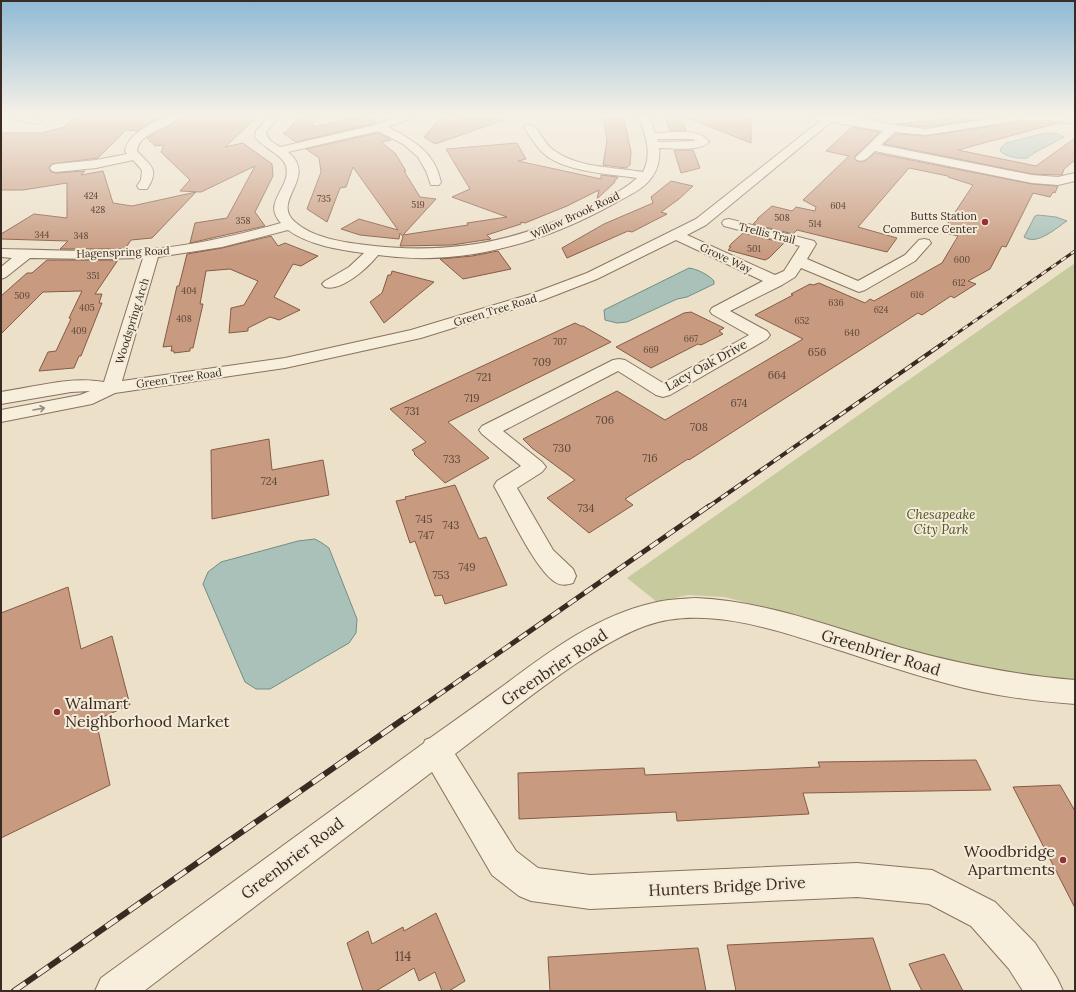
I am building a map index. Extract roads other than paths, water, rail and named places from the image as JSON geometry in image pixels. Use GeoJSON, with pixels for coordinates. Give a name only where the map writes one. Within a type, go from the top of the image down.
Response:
{"type":"FeatureCollection","features":[{"type":"Feature","properties":{"kind":"street"},"geometry":{"type":"LineString","coordinates":[[56,168],[104,162]]}},
{"type":"Feature","properties":{"kind":"street"},"geometry":{"type":"LineString","coordinates":[[142,162],[150,172],[149,179],[144,186]]}},
{"type":"Feature","properties":{"kind":"street"},"geometry":{"type":"LineString","coordinates":[[290,162],[294,173],[291,183],[281,200],[280,209],[283,217],[290,225]]}},
{"type":"Feature","properties":{"kind":"street"},"geometry":{"type":"LineString","coordinates":[[429,162],[433,170],[435,182]]}},
{"type":"Feature","properties":{"kind":"street"},"geometry":{"type":"LineString","coordinates":[[574,162],[647,176],[653,162]]}},
{"type":"Feature","properties":{"kind":"street","name":"Green Tree Road"},"geometry":{"type":"LineString","coordinates":[[1,416],[84,400],[111,388],[285,363],[415,334],[537,297],[592,276],[709,217],[777,162]]}},
{"type":"Feature","properties":{"kind":"street"},"geometry":{"type":"LineString","coordinates":[[949,162],[1032,179],[1058,181],[1075,177]]}},
{"type":"Feature","properties":{"kind":"street","name":"Willow Brook Road"},"geometry":{"type":"LineString","coordinates":[[290,225],[325,241],[374,251],[400,254],[442,254],[483,249],[508,244],[531,237],[596,208],[632,188],[647,176]]}},
{"type":"Feature","properties":{"kind":"street","name":"Trellis Trail"},"geometry":{"type":"LineString","coordinates":[[729,224],[809,244],[798,261]]}},
{"type":"Feature","properties":{"kind":"street","name":"Hagenspring Road"},"geometry":{"type":"LineString","coordinates":[[1,253],[152,253],[225,242],[290,225]]}},
{"type":"Feature","properties":{"kind":"street","name":"Grove Way"},"geometry":{"type":"LineString","coordinates":[[670,238],[771,285]]}},
{"type":"Feature","properties":{"kind":"street"},"geometry":{"type":"LineString","coordinates":[[798,261],[859,287],[910,258],[924,243]]}},
{"type":"Feature","properties":{"kind":"street"},"geometry":{"type":"LineString","coordinates":[[330,284],[350,274],[365,262],[374,251]]}},
{"type":"Feature","properties":{"kind":"street","name":"Woodspring Arch"},"geometry":{"type":"LineString","coordinates":[[111,388],[152,253]]}},
{"type":"Feature","properties":{"kind":"street"},"geometry":{"type":"LineString","coordinates":[[1,274],[26,254]]}},
{"type":"Feature","properties":{"kind":"street","name":"Lacy Oak Drive"},"geometry":{"type":"LineString","coordinates":[[564,576],[545,556],[505,486],[535,467],[489,430],[619,364],[664,391],[761,335],[718,312],[790,274],[798,261]]}},
{"type":"Feature","properties":{"kind":"street","name":"Green Tree Road"},"geometry":{"type":"LineString","coordinates":[[1,398],[71,386],[89,385],[111,388]]}},
{"type":"Feature","properties":{"kind":"street","name":"Greenbrier Road"},"geometry":{"type":"LineString","coordinates":[[114,991],[548,668],[596,637],[622,624],[652,613],[674,609],[715,608],[773,618],[952,674],[1042,690],[1075,692]]}},
{"type":"Feature","properties":{"kind":"street","name":"Hunters Bridge Drive"},"geometry":{"type":"LineString","coordinates":[[436,750],[504,863],[531,884],[590,892],[857,880],[932,887],[983,914],[1022,956],[1044,991]]}},
{"type":"Feature","properties":{"kind":"water"},"geometry":{"type":"Polygon","coordinates":[[[1035,216],[1056,217],[1067,221],[1052,232],[1040,238],[1029,239],[1024,237],[1035,216]]]}},
{"type":"Feature","properties":{"kind":"water"},"geometry":{"type":"Polygon","coordinates":[[[689,268],[706,275],[714,281],[714,284],[627,322],[617,323],[605,320],[604,310],[689,268]]]}},
{"type":"Feature","properties":{"kind":"water"},"geometry":{"type":"Polygon","coordinates":[[[315,539],[329,548],[357,619],[356,633],[349,643],[270,689],[256,689],[245,682],[203,584],[208,572],[221,562],[298,541],[315,539]]]}},
{"type":"Feature","properties":{"kind":"railway"},"geometry":{"type":"LineString","coordinates":[[943,343],[1075,251]]}},
{"type":"Feature","properties":{"kind":"railway"},"geometry":{"type":"LineString","coordinates":[[708,507],[945,342]]}},
{"type":"Feature","properties":{"kind":"railway"},"geometry":{"type":"LineString","coordinates":[[404,719],[709,506]]}},
{"type":"Feature","properties":{"kind":"railway"},"geometry":{"type":"LineString","coordinates":[[14,991],[405,718]]}},
{"type":"Feature","properties":{"kind":"place","name":"Butts Station Commerce Center"},"geometry":{"type":"Point","coordinates":[985,222]}},
{"type":"Feature","properties":{"kind":"place","name":"Walmart Neighborhood Market"},"geometry":{"type":"Point","coordinates":[57,712]}},
{"type":"Feature","properties":{"kind":"place","name":"Woodbridge Apartments"},"geometry":{"type":"Point","coordinates":[1063,860]}},
{"type":"Feature","properties":{"kind":"park label","name":"Chesapeake City Park"},"geometry":{"type":"Point","coordinates":[941,522]}}]}
